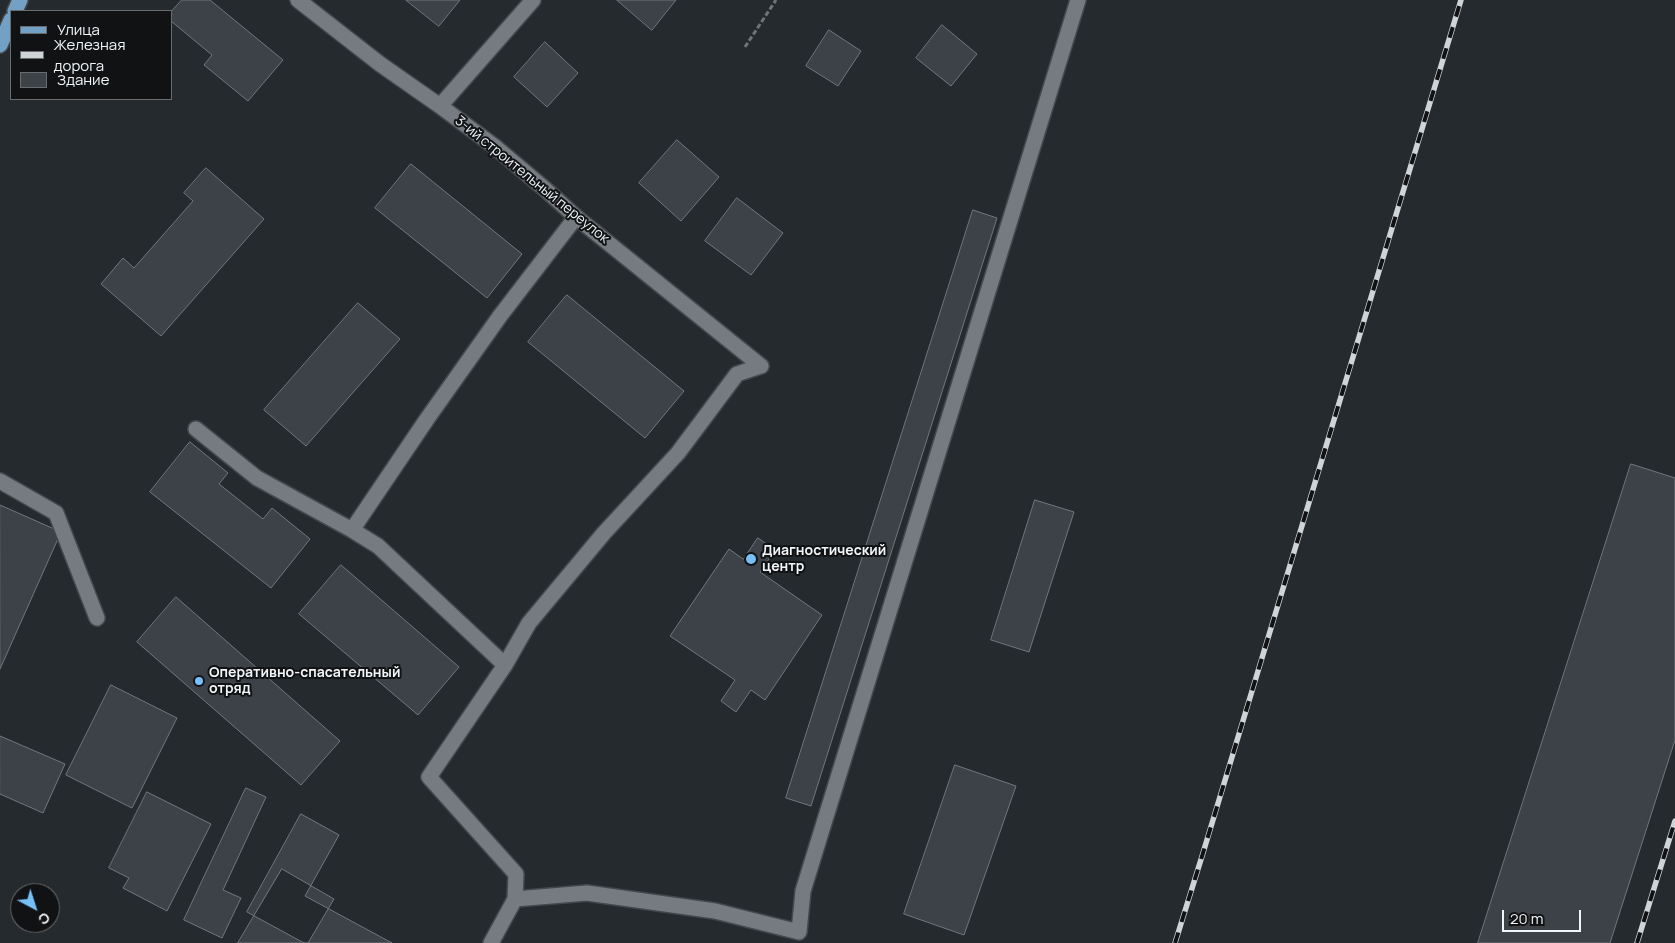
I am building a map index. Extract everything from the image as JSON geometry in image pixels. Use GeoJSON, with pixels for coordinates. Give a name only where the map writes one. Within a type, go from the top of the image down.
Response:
{"type":"FeatureCollection","features":[{"type":"Feature","properties":{"kind":"main road"},"geometry":{"type":"LineString","coordinates":[[0,45],[10,22]]}},
{"type":"Feature","properties":{"kind":"street","name":"3-ий строительный переулок"},"geometry":{"type":"LineString","coordinates":[[298,0],[380,64],[494,146],[546,189],[576,217],[761,366],[737,374],[678,453],[604,533],[529,623],[505,665]]}},
{"type":"Feature","properties":{"kind":"street"},"geometry":{"type":"LineString","coordinates":[[440,106],[533,0]]}},
{"type":"Feature","properties":{"kind":"street"},"geometry":{"type":"LineString","coordinates":[[515,900],[587,893],[715,911],[802,937],[803,890],[1078,0]]}},
{"type":"Feature","properties":{"kind":"street"},"geometry":{"type":"LineString","coordinates":[[352,530],[500,316],[576,217]]}},
{"type":"Feature","properties":{"kind":"street"},"geometry":{"type":"LineString","coordinates":[[196,429],[257,478],[378,546],[505,665],[429,777],[516,874],[515,900],[491,943]]}},
{"type":"Feature","properties":{"kind":"street"},"geometry":{"type":"LineString","coordinates":[[0,482],[56,513],[97,618]]}},
{"type":"Feature","properties":{"kind":"path"},"geometry":{"type":"LineString","coordinates":[[745,48],[776,0]]}},
{"type":"Feature","properties":{"kind":"building"},"geometry":{"type":"Polygon","coordinates":[[[182,0],[210,0],[283,60],[248,101],[204,65],[212,55],[172,22],[172,11],[182,0]]]}},
{"type":"Feature","properties":{"kind":"building"},"geometry":{"type":"Polygon","coordinates":[[[406,0],[460,0],[439,26],[406,0]]]}},
{"type":"Feature","properties":{"kind":"building"},"geometry":{"type":"Polygon","coordinates":[[[617,0],[676,0],[652,30],[617,0]]]}},
{"type":"Feature","properties":{"kind":"building"},"geometry":{"type":"Polygon","coordinates":[[[942,25],[977,54],[951,86],[916,58],[942,25]]]}},
{"type":"Feature","properties":{"kind":"building"},"geometry":{"type":"Polygon","coordinates":[[[829,30],[861,51],[838,86],[806,66],[829,30]]]}},
{"type":"Feature","properties":{"kind":"building"},"geometry":{"type":"Polygon","coordinates":[[[545,42],[578,73],[547,107],[514,77],[545,42]]]}},
{"type":"Feature","properties":{"kind":"building"},"geometry":{"type":"Polygon","coordinates":[[[677,140],[719,177],[681,221],[639,183],[677,140]]]}},
{"type":"Feature","properties":{"kind":"building"},"geometry":{"type":"Polygon","coordinates":[[[411,164],[522,254],[487,298],[375,208],[411,164]]]}},
{"type":"Feature","properties":{"kind":"building"},"geometry":{"type":"Polygon","coordinates":[[[206,168],[264,219],[161,336],[101,284],[123,258],[134,268],[193,201],[184,193],[206,168]]]}},
{"type":"Feature","properties":{"kind":"building"},"geometry":{"type":"Polygon","coordinates":[[[737,198],[783,233],[751,275],[705,241],[737,198]]]}},
{"type":"Feature","properties":{"kind":"building"},"geometry":{"type":"Polygon","coordinates":[[[973,210],[997,218],[811,806],[786,798],[973,210]]]}},
{"type":"Feature","properties":{"kind":"building"},"geometry":{"type":"Polygon","coordinates":[[[567,295],[684,391],[645,438],[528,342],[567,295]]]}},
{"type":"Feature","properties":{"kind":"building"},"geometry":{"type":"Polygon","coordinates":[[[358,303],[400,339],[306,446],[264,410],[358,303]]]}},
{"type":"Feature","properties":{"kind":"building"},"geometry":{"type":"Polygon","coordinates":[[[190,442],[228,473],[219,484],[263,519],[272,508],[310,539],[271,588],[150,492],[190,442]]]}},
{"type":"Feature","properties":{"kind":"building"},"geometry":{"type":"Polygon","coordinates":[[[1631,464],[1675,478],[1675,740],[1610,943],[1478,943],[1631,464]]]}},
{"type":"Feature","properties":{"kind":"building"},"geometry":{"type":"Polygon","coordinates":[[[1035,500],[1074,512],[1029,652],[991,640],[1035,500]]]}},
{"type":"Feature","properties":{"kind":"building"},"geometry":{"type":"Polygon","coordinates":[[[0,505],[61,532],[0,669],[0,505]]]}},
{"type":"Feature","properties":{"kind":"building"},"geometry":{"type":"Polygon","coordinates":[[[758,538],[775,550],[760,572],[822,615],[765,700],[751,690],[736,712],[721,701],[735,680],[670,636],[729,549],[743,559],[758,538]]]}},
{"type":"Feature","properties":{"kind":"building"},"geometry":{"type":"Polygon","coordinates":[[[341,565],[459,667],[418,715],[299,614],[341,565]]]}},
{"type":"Feature","properties":{"kind":"building"},"geometry":{"type":"Polygon","coordinates":[[[176,597],[340,741],[301,785],[137,642],[176,597]]]}},
{"type":"Feature","properties":{"kind":"building"},"geometry":{"type":"Polygon","coordinates":[[[111,685],[177,718],[132,808],[66,775],[111,685]]]}},
{"type":"Feature","properties":{"kind":"building"},"geometry":{"type":"Polygon","coordinates":[[[0,736],[65,764],[43,813],[0,794],[0,736]]]}},
{"type":"Feature","properties":{"kind":"building"},"geometry":{"type":"Polygon","coordinates":[[[955,765],[1016,786],[964,935],[904,914],[955,765]]]}},
{"type":"Feature","properties":{"kind":"building"},"geometry":{"type":"Polygon","coordinates":[[[246,788],[266,797],[223,890],[241,898],[222,938],[184,920],[246,788]]]}},
{"type":"Feature","properties":{"kind":"building"},"geometry":{"type":"Polygon","coordinates":[[[147,792],[211,824],[167,911],[123,888],[129,878],[109,868],[147,792]]]}},
{"type":"Feature","properties":{"kind":"building"},"geometry":{"type":"Polygon","coordinates":[[[301,814],[339,835],[305,896],[392,943],[304,943],[247,912],[301,814]]]}},
{"type":"Feature","properties":{"kind":"building"},"geometry":{"type":"Polygon","coordinates":[[[282,869],[334,899],[308,943],[238,943],[282,869]]]}},
{"type":"Feature","properties":{"kind":"railway"},"geometry":{"type":"LineString","coordinates":[[1175,943],[1461,0]]}},
{"type":"Feature","properties":{"kind":"railway"},"geometry":{"type":"LineString","coordinates":[[1637,943],[1675,821]]}},
{"type":"Feature","properties":{"kind":"place","name":"Диагностический центр"},"geometry":{"type":"Point","coordinates":[751,559]}},
{"type":"Feature","properties":{"kind":"place","name":"Оперативно-спасательный отряд"},"geometry":{"type":"Point","coordinates":[199,681]}}]}
